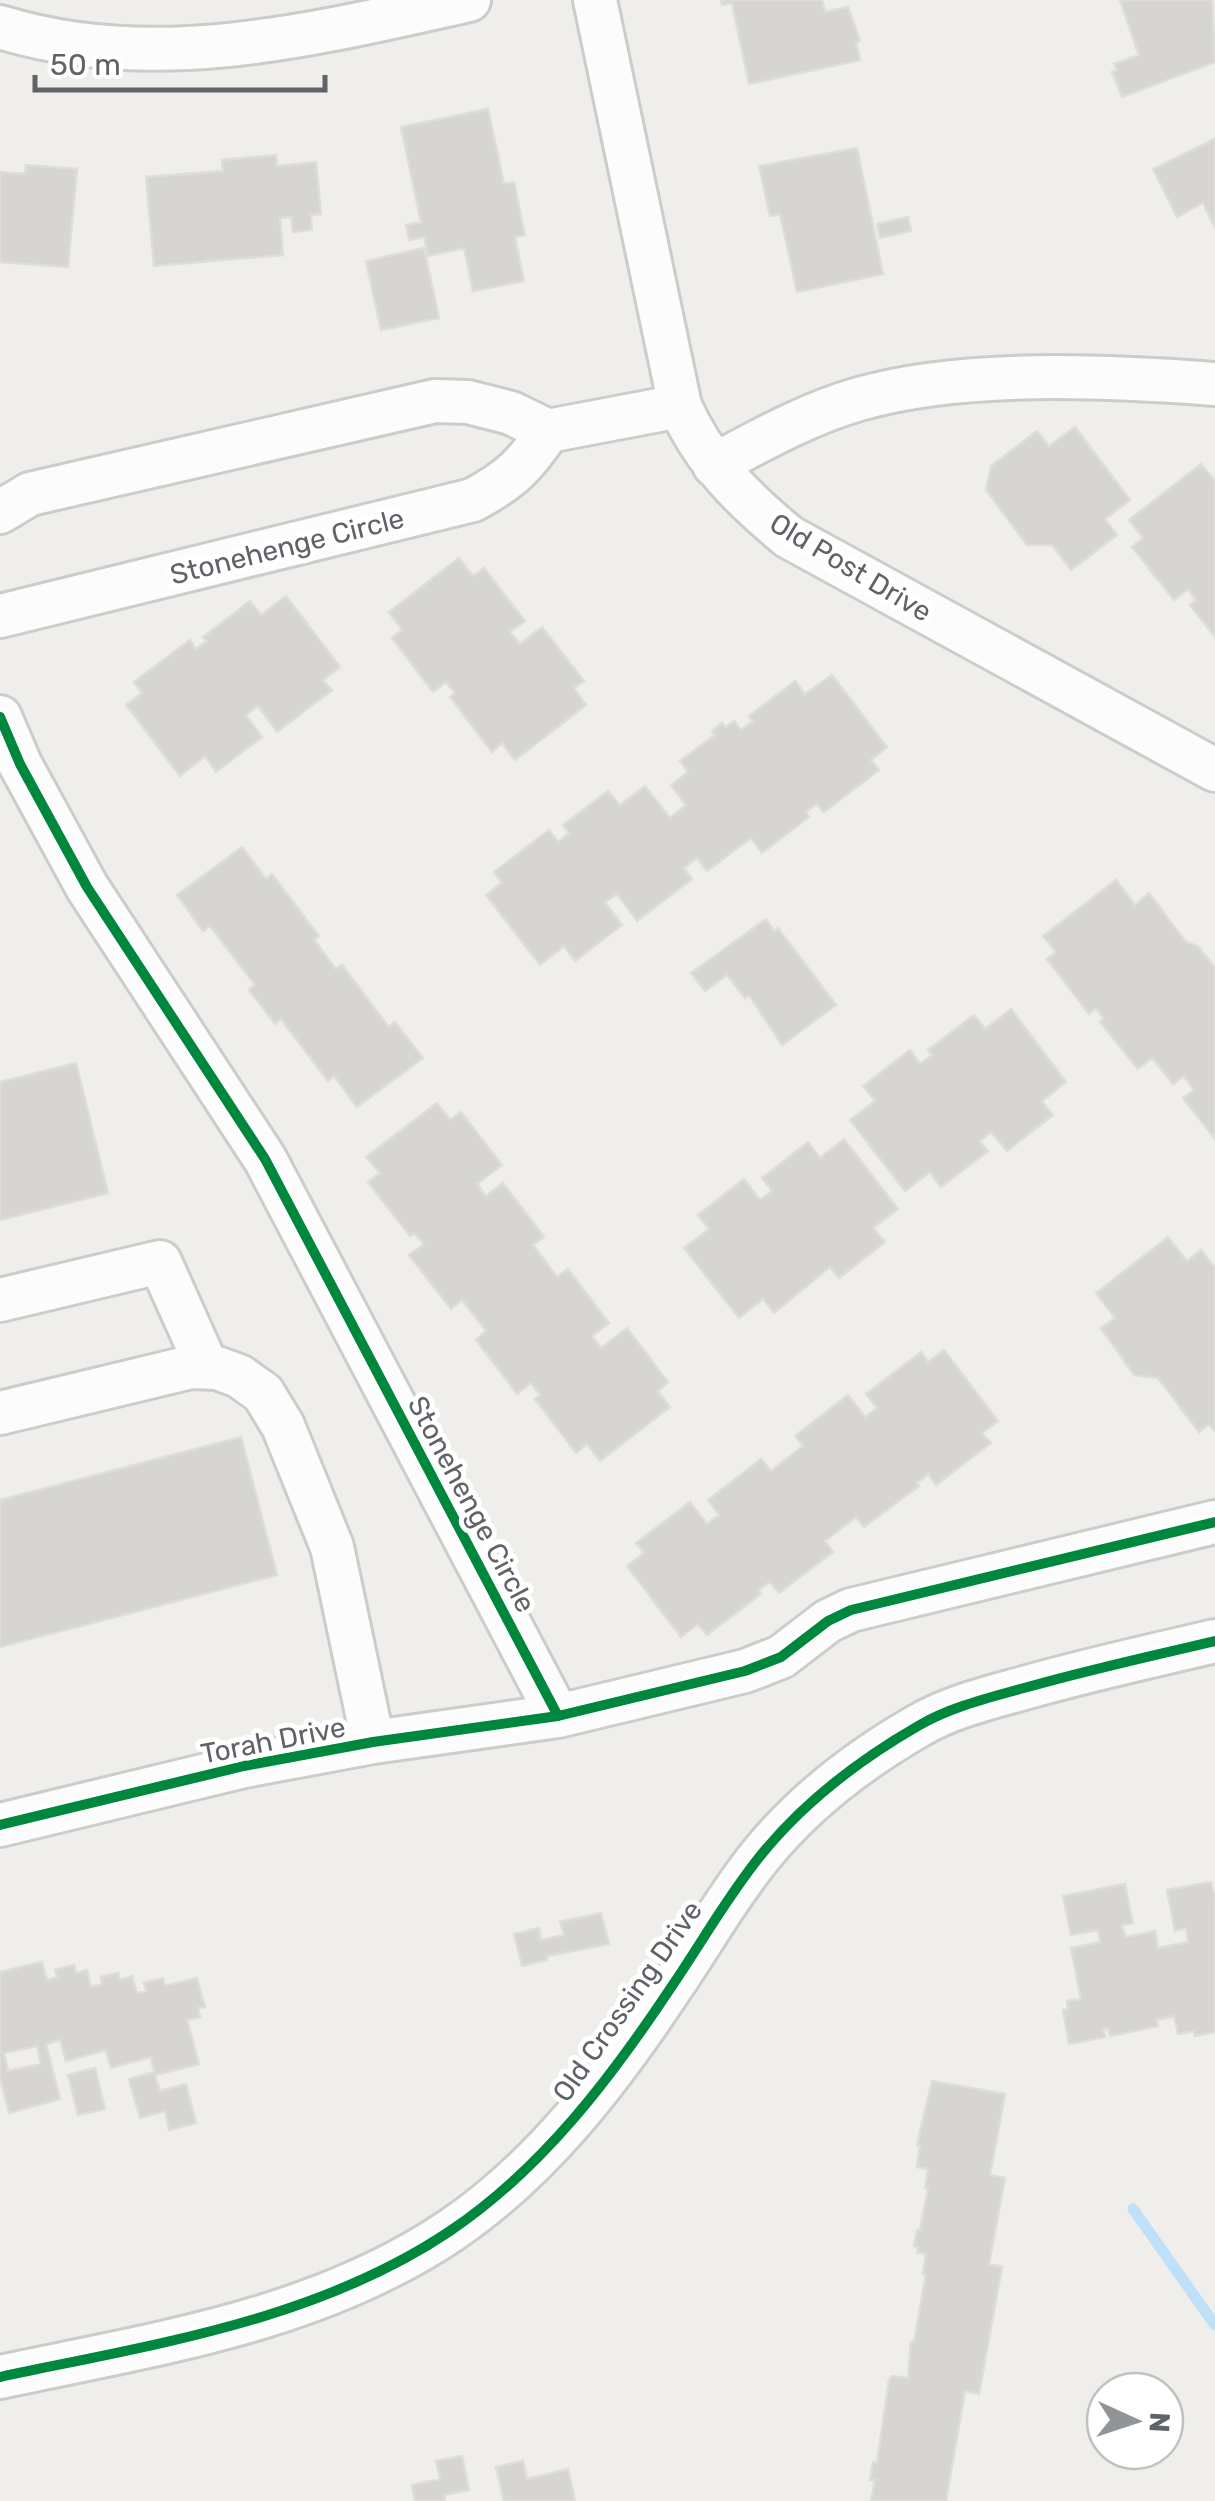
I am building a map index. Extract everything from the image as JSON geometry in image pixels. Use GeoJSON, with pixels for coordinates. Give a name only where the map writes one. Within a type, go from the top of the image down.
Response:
{"type":"FeatureCollection","features":[{"type":"Feature","properties":{"kind":"street"},"geometry":{"type":"LineString","coordinates":[[0,27],[91,44],[165,49],[254,44],[469,0]]}},
{"type":"Feature","properties":{"kind":"street","name":"Old Post Drive"},"geometry":{"type":"LineString","coordinates":[[595,0],[680,406],[691,432],[714,465],[746,502],[789,536],[1215,770]]}},
{"type":"Feature","properties":{"kind":"street"},"geometry":{"type":"LineString","coordinates":[[714,465],[789,424],[861,398],[940,384],[1054,377],[1215,384]]}},
{"type":"Feature","properties":{"kind":"street"},"geometry":{"type":"LineString","coordinates":[[0,512],[30,494],[435,401],[468,402],[512,413],[548,430],[680,406]]}},
{"type":"Feature","properties":{"kind":"street","name":"Stonehenge Circle"},"geometry":{"type":"LineString","coordinates":[[0,616],[473,500],[506,482],[526,464],[548,430]]}},
{"type":"Feature","properties":{"kind":"street","name":"Stonehenge Circle"},"geometry":{"type":"LineString","coordinates":[[0,717],[20,764],[86,887],[264,1160],[558,1716]]}},
{"type":"Feature","properties":{"kind":"street"},"geometry":{"type":"LineString","coordinates":[[0,1300],[160,1262],[207,1368]]}},
{"type":"Feature","properties":{"kind":"street"},"geometry":{"type":"LineString","coordinates":[[0,1412],[191,1367],[239,1376],[263,1393],[283,1426],[332,1547],[373,1742]]}},
{"type":"Feature","properties":{"kind":"street"},"geometry":{"type":"LineString","coordinates":[[558,1716],[745,1671],[781,1656],[828,1620],[851,1610],[1215,1522]]}},
{"type":"Feature","properties":{"kind":"street","name":"Old Crossing Drive"},"geometry":{"type":"LineString","coordinates":[[0,2377],[238,2325],[381,2272],[450,2231],[508,2187],[558,2137],[609,2076],[674,1983],[714,1916],[763,1852],[814,1799],[866,1758],[922,1723],[978,1700],[1215,1641]]}},
{"type":"Feature","properties":{"kind":"street","name":"Torah Drive"},"geometry":{"type":"LineString","coordinates":[[0,1825],[244,1766],[373,1742],[558,1716]]}},
{"type":"Feature","properties":{"kind":"building"},"geometry":{"type":"Polygon","coordinates":[[[721,0],[822,0],[825,12],[848,7],[860,41],[856,42],[860,60],[749,84],[732,3],[722,5],[721,0]]]}},
{"type":"Feature","properties":{"kind":"building"},"geometry":{"type":"Polygon","coordinates":[[[1120,0],[1212,0],[1215,62],[1122,97],[1112,72],[1117,70],[1114,64],[1139,55],[1120,0]]]}},
{"type":"Feature","properties":{"kind":"building"},"geometry":{"type":"Polygon","coordinates":[[[488,109],[504,184],[514,182],[525,235],[515,237],[524,281],[473,291],[464,248],[428,256],[424,237],[409,240],[406,225],[421,222],[401,127],[488,109]]]}},
{"type":"Feature","properties":{"kind":"building"},"geometry":{"type":"Polygon","coordinates":[[[1215,139],[1215,228],[1203,203],[1177,217],[1153,169],[1215,139]]]}},
{"type":"Feature","properties":{"kind":"building"},"geometry":{"type":"Polygon","coordinates":[[[857,148],[883,274],[797,292],[780,214],[770,216],[759,166],[857,148]]]}},
{"type":"Feature","properties":{"kind":"building"},"geometry":{"type":"Polygon","coordinates":[[[276,155],[277,166],[316,162],[321,214],[311,215],[312,230],[293,232],[291,217],[280,218],[283,255],[154,266],[146,177],[223,171],[222,160],[276,155]]]}},
{"type":"Feature","properties":{"kind":"building"},"geometry":{"type":"Polygon","coordinates":[[[26,165],[77,169],[68,267],[0,262],[0,172],[25,174],[26,165]]]}},
{"type":"Feature","properties":{"kind":"building"},"geometry":{"type":"Polygon","coordinates":[[[908,217],[911,231],[880,238],[877,224],[908,217]]]}},
{"type":"Feature","properties":{"kind":"building"},"geometry":{"type":"Polygon","coordinates":[[[424,248],[439,318],[381,330],[366,261],[424,248]]]}},
{"type":"Feature","properties":{"kind":"building"},"geometry":{"type":"Polygon","coordinates":[[[1075,427],[1130,500],[1105,519],[1117,535],[1071,570],[1052,545],[1027,545],[986,490],[991,466],[1037,431],[1049,446],[1075,427]]]}},
{"type":"Feature","properties":{"kind":"building"},"geometry":{"type":"Polygon","coordinates":[[[1201,464],[1215,481],[1215,637],[1190,605],[1196,600],[1188,589],[1174,600],[1132,547],[1143,538],[1129,520],[1201,464]]]}},
{"type":"Feature","properties":{"kind":"building"},"geometry":{"type":"Polygon","coordinates":[[[459,558],[473,576],[484,568],[525,621],[510,632],[520,644],[542,627],[584,681],[574,688],[586,705],[515,760],[502,743],[492,752],[450,697],[455,693],[446,682],[433,692],[392,638],[402,630],[389,612],[459,558]]]}},
{"type":"Feature","properties":{"kind":"building"},"geometry":{"type":"Polygon","coordinates":[[[286,596],[340,667],[323,680],[332,690],[277,732],[258,706],[246,715],[262,737],[216,772],[205,756],[180,776],[126,705],[142,693],[134,682],[190,640],[196,649],[207,641],[203,637],[250,601],[261,615],[286,596]]]}},
{"type":"Feature","properties":{"kind":"building"},"geometry":{"type":"Polygon","coordinates":[[[832,675],[887,747],[871,760],[879,770],[824,812],[817,804],[806,812],[809,817],[762,853],[751,838],[707,871],[697,858],[684,868],[692,879],[637,921],[617,894],[605,902],[622,925],[575,961],[564,946],[540,965],[486,895],[502,883],[494,872],[549,830],[558,842],[569,833],[563,825],[608,791],[620,805],[645,786],[670,818],[686,805],[671,785],[688,772],[680,761],[715,735],[712,731],[722,723],[726,727],[734,721],[741,730],[753,721],[749,716],[795,681],[805,694],[832,675]]]}},
{"type":"Feature","properties":{"kind":"building"},"geometry":{"type":"Polygon","coordinates":[[[242,847],[266,879],[272,874],[319,936],[314,940],[336,969],[342,965],[389,1027],[395,1022],[423,1058],[357,1107],[334,1076],[328,1081],[281,1019],[275,1024],[249,990],[255,985],[210,926],[203,931],[177,895],[242,847]]]}},
{"type":"Feature","properties":{"kind":"building"},"geometry":{"type":"Polygon","coordinates":[[[1116,880],[1135,905],[1149,893],[1185,941],[1199,947],[1215,968],[1215,1139],[1183,1098],[1194,1090],[1184,1076],[1173,1084],[1152,1058],[1138,1069],[1100,1022],[1104,1019],[1096,1008],[1089,1014],[1047,959],[1056,952],[1043,936],[1116,880]]]}},
{"type":"Feature","properties":{"kind":"building"},"geometry":{"type":"Polygon","coordinates":[[[766,919],[774,931],[778,928],[836,1005],[782,1045],[749,995],[745,998],[727,975],[705,991],[691,973],[766,919]]]}},
{"type":"Feature","properties":{"kind":"building"},"geometry":{"type":"Polygon","coordinates":[[[1011,1009],[1066,1082],[1042,1101],[1053,1115],[1007,1151],[991,1132],[980,1141],[988,1151],[941,1187],[930,1172],[905,1191],[850,1120],[875,1101],[863,1086],[910,1050],[920,1064],[932,1055],[928,1050],[974,1015],[985,1029],[1011,1009]]]}},
{"type":"Feature","properties":{"kind":"building"},"geometry":{"type":"Polygon","coordinates":[[[76,1063],[108,1193],[0,1220],[0,1082],[76,1063]]]}},
{"type":"Feature","properties":{"kind":"building"},"geometry":{"type":"Polygon","coordinates":[[[437,1103],[450,1120],[461,1112],[502,1165],[477,1184],[486,1196],[503,1183],[544,1237],[533,1245],[557,1277],[568,1269],[609,1323],[592,1336],[601,1348],[627,1328],[668,1382],[658,1391],[670,1407],[600,1461],[587,1444],[576,1453],[535,1399],[540,1395],[531,1383],[517,1394],[476,1340],[486,1331],[462,1300],[451,1309],[409,1255],[424,1244],[414,1233],[410,1236],[368,1182],[380,1173],[366,1157],[437,1103]]]}},
{"type":"Feature","properties":{"kind":"building"},"geometry":{"type":"Polygon","coordinates":[[[844,1139],[898,1209],[873,1228],[885,1242],[839,1278],[830,1267],[774,1313],[763,1299],[739,1318],[684,1248],[709,1229],[698,1215],[744,1179],[760,1200],[772,1191],[762,1178],[808,1142],[820,1158],[844,1139]]]}},
{"type":"Feature","properties":{"kind":"building"},"geometry":{"type":"Polygon","coordinates":[[[1168,1237],[1187,1261],[1201,1250],[1215,1268],[1215,1431],[1209,1424],[1199,1432],[1158,1378],[1134,1375],[1101,1328],[1115,1318],[1096,1293],[1168,1237]]]}},
{"type":"Feature","properties":{"kind":"building"},"geometry":{"type":"Polygon","coordinates":[[[944,1350],[998,1421],[982,1433],[991,1443],[936,1485],[928,1474],[917,1483],[919,1486],[864,1527],[856,1517],[825,1541],[833,1552],[779,1593],[770,1582],[758,1590],[761,1594],[707,1635],[698,1624],[681,1637],[627,1566],[644,1553],[636,1543],[690,1502],[707,1524],[719,1515],[708,1500],[761,1459],[771,1471],[803,1446],[795,1436],[848,1395],[865,1417],[877,1408],[866,1394],[921,1352],[928,1362],[944,1350]]]}},
{"type":"Feature","properties":{"kind":"building"},"geometry":{"type":"Polygon","coordinates":[[[241,1437],[277,1575],[0,1647],[0,1500],[241,1437]]]}},
{"type":"Feature","properties":{"kind":"building"},"geometry":{"type":"Polygon","coordinates":[[[1211,1882],[1215,1899],[1215,2032],[1178,2034],[1174,2016],[1156,2020],[1158,2026],[1110,2036],[1108,2028],[1103,2029],[1105,2037],[1069,2044],[1063,2010],[1068,2009],[1067,2001],[1081,1999],[1071,1948],[1100,1942],[1098,1930],[1071,1935],[1063,1896],[1125,1884],[1133,1923],[1122,1925],[1125,1937],[1155,1931],[1158,1948],[1188,1942],[1186,1928],[1175,1931],[1167,1890],[1211,1882]]]}},
{"type":"Feature","properties":{"kind":"building"},"geometry":{"type":"Polygon","coordinates":[[[601,1913],[609,1944],[547,1956],[547,1960],[522,1966],[514,1934],[539,1928],[541,1940],[564,1935],[560,1922],[601,1913]]]}},
{"type":"Feature","properties":{"kind":"building"},"geometry":{"type":"Polygon","coordinates":[[[42,1962],[47,1980],[57,1977],[55,1970],[74,1965],[76,1973],[87,1970],[91,1987],[102,1984],[101,1977],[118,1973],[120,1980],[132,1976],[137,1993],[146,1991],[144,1983],[163,1978],[165,1986],[197,1978],[205,2007],[198,2008],[200,2017],[187,2020],[199,2064],[155,2075],[160,2091],[186,2084],[196,2123],[169,2130],[165,2111],[140,2118],[129,2079],[154,2072],[151,2057],[111,2068],[106,2050],[66,2061],[60,2040],[46,2044],[60,2099],[9,2113],[0,2077],[0,1972],[42,1962]],[[37,2046],[4,2053],[8,2071],[41,2064],[37,2046]]]}},
{"type":"Feature","properties":{"kind":"building"},"geometry":{"type":"Polygon","coordinates":[[[95,2068],[105,2109],[78,2115],[68,2075],[95,2068]]]}},
{"type":"Feature","properties":{"kind":"building"},"geometry":{"type":"Polygon","coordinates":[[[932,2081],[1005,2094],[990,2175],[1005,2178],[989,2264],[1002,2267],[979,2394],[965,2391],[946,2501],[871,2501],[875,2480],[870,2480],[873,2462],[877,2463],[889,2380],[892,2376],[908,2378],[911,2342],[926,2275],[926,2254],[917,2253],[918,2247],[914,2246],[928,2189],[928,2169],[917,2167],[917,2145],[932,2081]]]}},
{"type":"Feature","properties":{"kind":"building"},"geometry":{"type":"Polygon","coordinates":[[[462,2456],[469,2490],[444,2495],[445,2501],[415,2501],[412,2485],[440,2479],[436,2461],[462,2456]]]}},
{"type":"Feature","properties":{"kind":"building"},"geometry":{"type":"Polygon","coordinates":[[[523,2461],[527,2479],[568,2469],[575,2501],[504,2501],[496,2467],[523,2461]]]}},
{"type":"Feature","properties":{"kind":"waterway"},"geometry":{"type":"LineString","coordinates":[[1133,2209],[1215,2325]]}},
{"type":"Feature","properties":{"kind":"cycle path"},"geometry":{"type":"LineString","coordinates":[[0,717],[20,764],[87,887],[265,1159],[558,1716]]}},
{"type":"Feature","properties":{"kind":"cycle path"},"geometry":{"type":"LineString","coordinates":[[0,1825],[244,1766],[373,1742],[558,1716],[745,1671],[781,1657],[828,1621],[851,1610],[1215,1522]]}},
{"type":"Feature","properties":{"kind":"cycle path"},"geometry":{"type":"LineString","coordinates":[[0,2377],[232,2325],[345,2287],[399,2262],[450,2231],[515,2180],[573,2120],[649,2020],[749,1871],[795,1817],[834,1783],[896,1739],[956,1708],[1071,1675],[1215,1641]]}}]}
